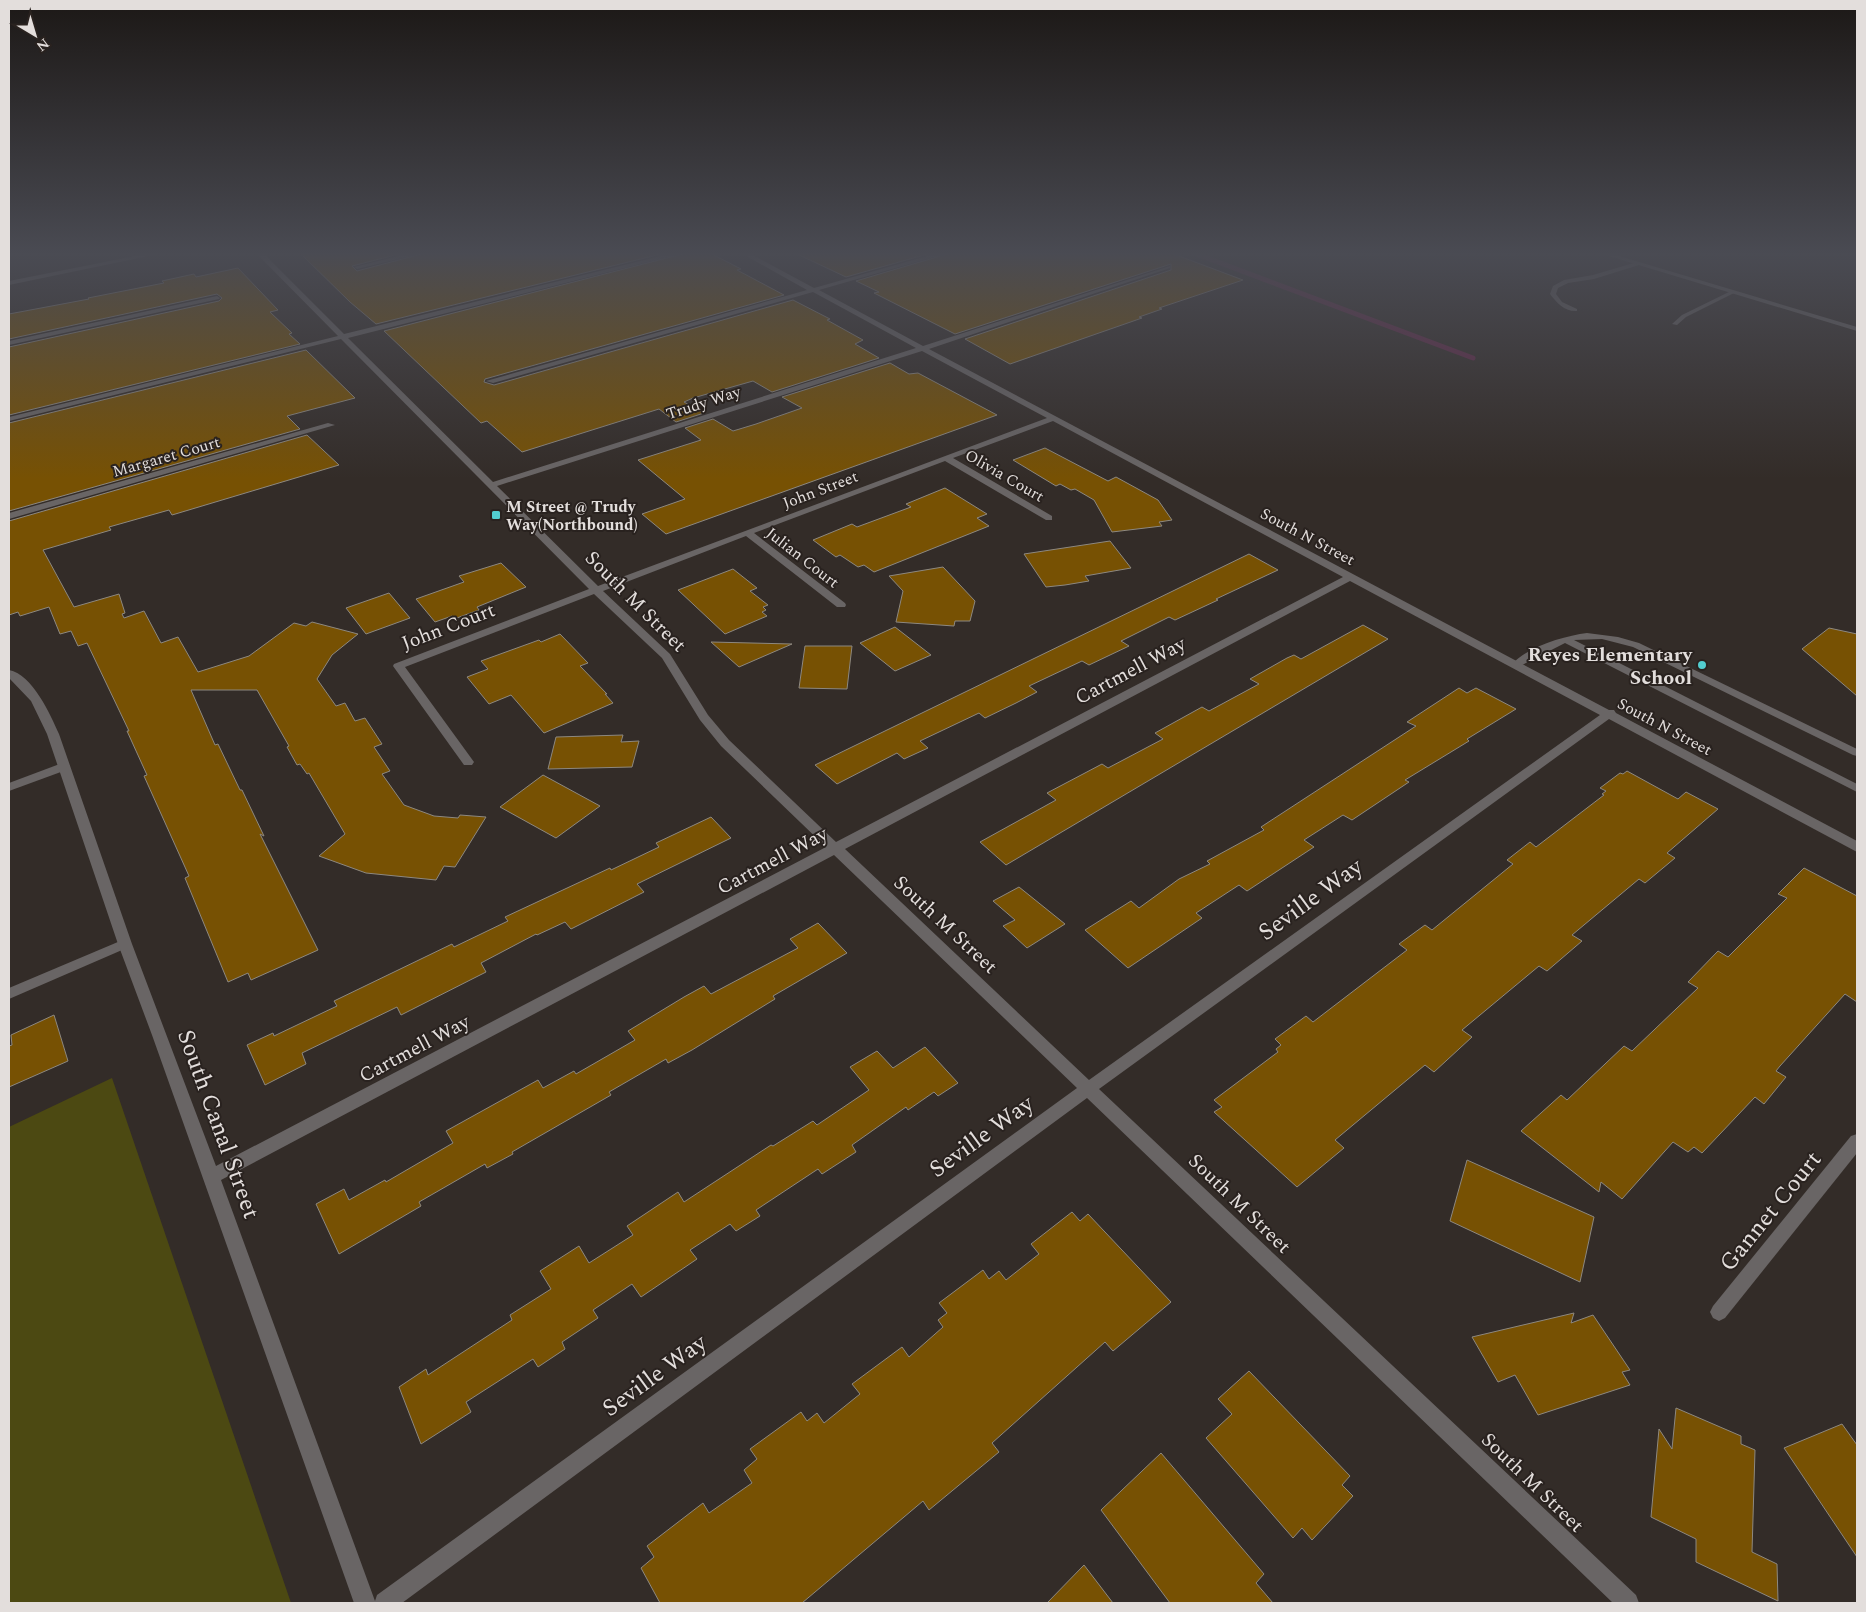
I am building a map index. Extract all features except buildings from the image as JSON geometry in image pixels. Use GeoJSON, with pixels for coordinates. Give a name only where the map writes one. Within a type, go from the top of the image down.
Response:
{"type":"FeatureCollection","features":[{"type":"Feature","properties":{"kind":"street"},"geometry":{"type":"LineString","coordinates":[[9,343],[77,328]]}},
{"type":"Feature","properties":{"kind":"street","name":"South M Street"},"geometry":{"type":"LineString","coordinates":[[334,328],[596,590],[666,656],[704,717],[725,743],[1628,1603]]}},
{"type":"Feature","properties":{"kind":"street"},"geometry":{"type":"LineString","coordinates":[[9,419],[378,328]]}},
{"type":"Feature","properties":{"kind":"street"},"geometry":{"type":"LineString","coordinates":[[490,381],[676,328]]}},
{"type":"Feature","properties":{"kind":"street","name":"South N Street"},"geometry":{"type":"LineString","coordinates":[[884,328],[1857,847]]}},
{"type":"Feature","properties":{"kind":"street","name":"Trudy Way"},"geometry":{"type":"LineString","coordinates":[[492,485],[983,328]]}},
{"type":"Feature","properties":{"kind":"street","name":"John Street"},"geometry":{"type":"LineString","coordinates":[[596,590],[1054,418]]}},
{"type":"Feature","properties":{"kind":"street","name":"Margaret Court"},"geometry":{"type":"LineString","coordinates":[[9,516],[331,425]]}},
{"type":"Feature","properties":{"kind":"street","name":"Olivia Court"},"geometry":{"type":"LineString","coordinates":[[946,458],[1049,518]]}},
{"type":"Feature","properties":{"kind":"street","name":"Julian Court"},"geometry":{"type":"LineString","coordinates":[[747,532],[841,605]]}},
{"type":"Feature","properties":{"kind":"street","name":"Cartmell Way"},"geometry":{"type":"LineString","coordinates":[[211,1177],[1352,576]]}},
{"type":"Feature","properties":{"kind":"street","name":"John Court"},"geometry":{"type":"LineString","coordinates":[[468,762],[398,666],[596,590]]}},
{"type":"Feature","properties":{"kind":"street","name":"South Canal Street"},"geometry":{"type":"LineString","coordinates":[[9,673],[30,690],[39,702],[66,766],[125,944],[365,1603]]}},
{"type":"Feature","properties":{"kind":"street","name":"Seville Way"},"geometry":{"type":"LineString","coordinates":[[385,1603],[1089,1088],[1610,714]]}},
{"type":"Feature","properties":{"kind":"street","name":"Gannet Court"},"geometry":{"type":"LineString","coordinates":[[1719,1312],[1857,1141]]}},
{"type":"Feature","properties":{"kind":"lane"},"geometry":{"type":"LineString","coordinates":[[1517,664],[1549,644],[1581,635],[1596,635],[1636,645],[1857,753]]}},
{"type":"Feature","properties":{"kind":"lane"},"geometry":{"type":"LineString","coordinates":[[1565,639],[1857,788]]}},
{"type":"Feature","properties":{"kind":"lane"},"geometry":{"type":"LineString","coordinates":[[9,787],[66,766]]}},
{"type":"Feature","properties":{"kind":"lane"},"geometry":{"type":"LineString","coordinates":[[9,994],[125,944]]}},
{"type":"Feature","properties":{"kind":"shaded area"},"geometry":{"type":"Polygon","coordinates":[[[112,1078],[291,1603],[9,1603],[9,1127],[112,1078]]]}},
{"type":"Feature","properties":{"kind":"waterway"},"geometry":{"type":"LineString","coordinates":[[1394,328],[1473,358]]}},
{"type":"Feature","properties":{"kind":"place","name":"M Street @ Trudy Way(Northbound)"},"geometry":{"type":"Point","coordinates":[496,515]}},
{"type":"Feature","properties":{"kind":"place","name":"Reyes Elementary School"},"geometry":{"type":"Point","coordinates":[1702,665]}}]}
